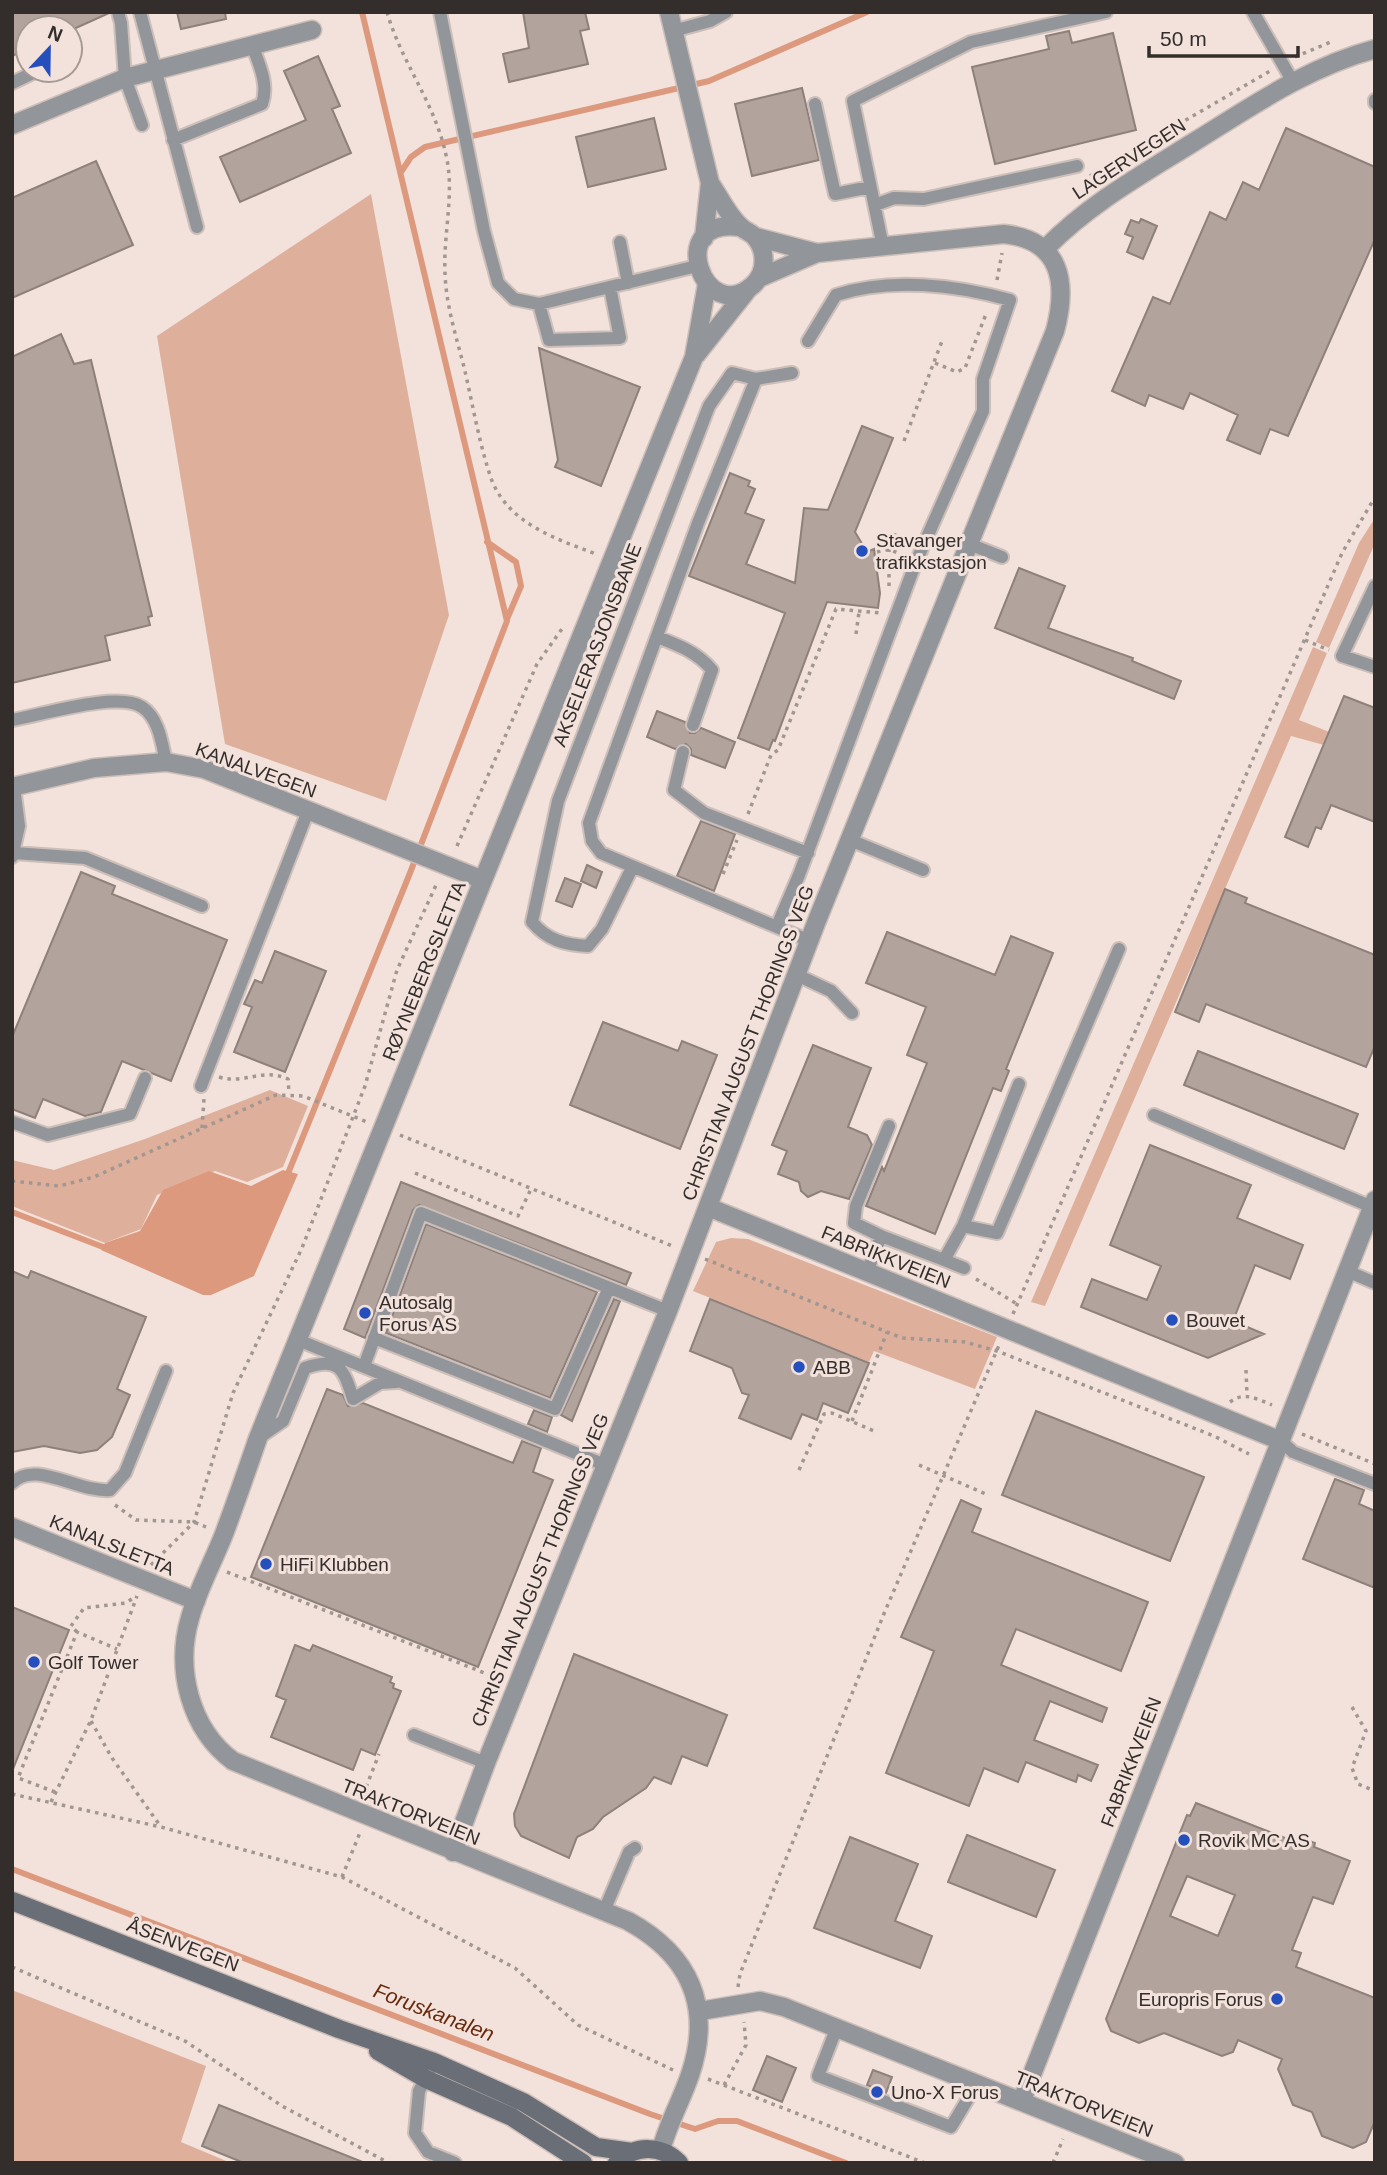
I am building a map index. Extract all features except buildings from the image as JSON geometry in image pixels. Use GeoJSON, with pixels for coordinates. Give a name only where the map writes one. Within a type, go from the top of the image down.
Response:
{"type":"FeatureCollection","features":[{"type":"Feature","properties":{"kind":"street"},"geometry":{"type":"LineString","coordinates":[[669,12],[710,183],[704,238],[699,247],[697,266],[707,284],[727,293],[817,253]]}},
{"type":"Feature","properties":{"kind":"street"},"geometry":{"type":"LineString","coordinates":[[12,125],[125,78],[312,30]]}},
{"type":"Feature","properties":{"kind":"street","name":"LAGERVEGEN"},"geometry":{"type":"LineString","coordinates":[[1045,248],[1088,208],[1293,82],[1325,65],[1375,49]]}},
{"type":"Feature","properties":{"kind":"street"},"geometry":{"type":"LineString","coordinates":[[710,183],[740,227],[756,237],[817,253],[1004,234],[1033,240],[1045,248]]}},
{"type":"Feature","properties":{"kind":"street"},"geometry":{"type":"LineString","coordinates":[[704,238],[721,227],[740,227]]}},
{"type":"Feature","properties":{"kind":"street"},"geometry":{"type":"LineString","coordinates":[[754,283],[764,257],[756,237]]}},
{"type":"Feature","properties":{"kind":"street","name":"CHRISTIAN AUGUST THORINGS VEG"},"geometry":{"type":"LineString","coordinates":[[453,1852],[486,1763],[668,1311],[810,941],[1059,316],[1061,287],[1055,265],[1045,248]]}},
{"type":"Feature","properties":{"kind":"street","name":"RØYNEBERGSLETTA"},"geometry":{"type":"LineString","coordinates":[[694,357],[754,283]]}},
{"type":"Feature","properties":{"kind":"street","name":"RØYNEBERGSLETTA"},"geometry":{"type":"LineString","coordinates":[[196,1601],[224,1534],[258,1438],[694,357],[707,284]]}},
{"type":"Feature","properties":{"kind":"street","name":"KANALVEGEN"},"geometry":{"type":"LineString","coordinates":[[13,787],[94,768],[166,762],[204,769],[483,880]]}},
{"type":"Feature","properties":{"kind":"street","name":"FABRIKKVEIEN"},"geometry":{"type":"LineString","coordinates":[[1022,2100],[1373,1203]]}},
{"type":"Feature","properties":{"kind":"street","name":"FABRIKKVEIEN"},"geometry":{"type":"LineString","coordinates":[[708,1208],[1281,1441]]}},
{"type":"Feature","properties":{"kind":"street","name":"KANALSLETTA"},"geometry":{"type":"LineString","coordinates":[[12,1527],[196,1601]]}},
{"type":"Feature","properties":{"kind":"street","name":"TRAKTORVEIEN"},"geometry":{"type":"LineString","coordinates":[[196,1601],[186,1635],[186,1688],[196,1715],[219,1751],[250,1769],[643,1929],[669,1952],[687,1978],[700,2011],[760,2001],[837,2027],[1175,2163]]}},
{"type":"Feature","properties":{"kind":"street","name":"ÅSENVEGEN"},"geometry":{"type":"LineString","coordinates":[[12,1901],[339,2029],[434,2062],[523,2102],[596,2147],[632,2152],[661,2150]]}},
{"type":"Feature","properties":{"kind":"street"},"geometry":{"type":"LineString","coordinates":[[679,2163],[661,2150],[666,2131],[690,2074],[700,2011]]}},
{"type":"Feature","properties":{"kind":"street","name":"ÅSENVEGEN"},"geometry":{"type":"LineString","coordinates":[[339,2029],[426,2079],[512,2118],[583,2163]]}},
{"type":"Feature","properties":{"kind":"street"},"geometry":{"type":"LineString","coordinates":[[617,2163],[632,2152]]}},
{"type":"Feature","properties":{"kind":"lane"},"geometry":{"type":"LineString","coordinates":[[118,12],[125,78],[142,125]]}},
{"type":"Feature","properties":{"kind":"lane"},"geometry":{"type":"LineString","coordinates":[[140,12],[153,70],[197,228]]}},
{"type":"Feature","properties":{"kind":"lane"},"geometry":{"type":"LineString","coordinates":[[440,12],[498,283],[514,299],[539,304],[697,266]]}},
{"type":"Feature","properties":{"kind":"lane"},"geometry":{"type":"LineString","coordinates":[[673,31],[710,21],[726,12]]}},
{"type":"Feature","properties":{"kind":"lane"},"geometry":{"type":"LineString","coordinates":[[883,247],[853,101],[971,42],[1106,12]]}},
{"type":"Feature","properties":{"kind":"lane"},"geometry":{"type":"LineString","coordinates":[[1253,12],[1293,82]]}},
{"type":"Feature","properties":{"kind":"lane"},"geometry":{"type":"LineString","coordinates":[[173,140],[262,104],[266,94],[264,82],[252,45]]}},
{"type":"Feature","properties":{"kind":"lane"},"geometry":{"type":"LineString","coordinates":[[815,104],[835,194],[869,181]]}},
{"type":"Feature","properties":{"kind":"lane"},"geometry":{"type":"LineString","coordinates":[[875,205],[894,198],[924,199],[1077,166]]}},
{"type":"Feature","properties":{"kind":"lane"},"geometry":{"type":"LineString","coordinates":[[620,242],[628,283]]}},
{"type":"Feature","properties":{"kind":"lane"},"geometry":{"type":"LineString","coordinates":[[777,926],[808,853],[916,562],[983,411],[983,379],[1010,300],[976,289],[938,285],[852,289],[835,295],[808,341]]}},
{"type":"Feature","properties":{"kind":"lane"},"geometry":{"type":"LineString","coordinates":[[539,304],[549,340],[620,338],[610,287]]}},
{"type":"Feature","properties":{"kind":"lane","name":"AKSELERASJONSBANE"},"geometry":{"type":"LineString","coordinates":[[632,868],[602,929],[588,946],[570,946],[542,934],[532,922],[558,801],[709,406],[732,373],[756,379]]}},
{"type":"Feature","properties":{"kind":"lane"},"geometry":{"type":"LineString","coordinates":[[792,373],[756,379],[698,523],[589,823],[592,841],[601,853],[810,941]]}},
{"type":"Feature","properties":{"kind":"lane"},"geometry":{"type":"LineString","coordinates":[[969,544],[1002,557]]}},
{"type":"Feature","properties":{"kind":"lane"},"geometry":{"type":"LineString","coordinates":[[1375,586],[1342,656],[1375,667]]}},
{"type":"Feature","properties":{"kind":"lane"},"geometry":{"type":"LineString","coordinates":[[657,638],[683,647],[703,659],[712,670],[693,725]]}},
{"type":"Feature","properties":{"kind":"lane"},"geometry":{"type":"LineString","coordinates":[[12,720],[114,700],[142,707],[156,722],[166,762]]}},
{"type":"Feature","properties":{"kind":"lane"},"geometry":{"type":"LineString","coordinates":[[683,752],[674,790],[704,813],[808,853]]}},
{"type":"Feature","properties":{"kind":"lane"},"geometry":{"type":"LineString","coordinates":[[13,787],[19,826],[13,855],[85,858],[202,906]]}},
{"type":"Feature","properties":{"kind":"lane"},"geometry":{"type":"LineString","coordinates":[[201,1086],[308,811]]}},
{"type":"Feature","properties":{"kind":"lane"},"geometry":{"type":"LineString","coordinates":[[850,840],[923,870]]}},
{"type":"Feature","properties":{"kind":"lane"},"geometry":{"type":"LineString","coordinates":[[963,1226],[997,1233],[1119,949]]}},
{"type":"Feature","properties":{"kind":"lane"},"geometry":{"type":"LineString","coordinates":[[797,975],[831,991],[852,1013]]}},
{"type":"Feature","properties":{"kind":"lane"},"geometry":{"type":"LineString","coordinates":[[12,1122],[48,1135],[130,1114],[145,1078]]}},
{"type":"Feature","properties":{"kind":"lane"},"geometry":{"type":"LineString","coordinates":[[944,1260],[963,1226],[1019,1084]]}},
{"type":"Feature","properties":{"kind":"lane"},"geometry":{"type":"LineString","coordinates":[[1154,1115],[1373,1203]]}},
{"type":"Feature","properties":{"kind":"lane"},"geometry":{"type":"LineString","coordinates":[[889,1126],[856,1206],[854,1223],[964,1268]]}},
{"type":"Feature","properties":{"kind":"lane"},"geometry":{"type":"LineString","coordinates":[[364,1366],[421,1213],[608,1290],[668,1311]]}},
{"type":"Feature","properties":{"kind":"lane"},"geometry":{"type":"LineString","coordinates":[[867,1272],[881,1236]]}},
{"type":"Feature","properties":{"kind":"lane"},"geometry":{"type":"LineString","coordinates":[[1347,1271],[1375,1283]]}},
{"type":"Feature","properties":{"kind":"lane"},"geometry":{"type":"LineString","coordinates":[[374,1338],[555,1409],[608,1290]]}},
{"type":"Feature","properties":{"kind":"lane"},"geometry":{"type":"LineString","coordinates":[[298,1339],[605,1465]]}},
{"type":"Feature","properties":{"kind":"lane"},"geometry":{"type":"LineString","coordinates":[[258,1438],[283,1421],[305,1368],[324,1361],[338,1366],[349,1380],[353,1399],[380,1383],[400,1382]]}},
{"type":"Feature","properties":{"kind":"lane"},"geometry":{"type":"LineString","coordinates":[[12,1483],[19,1476],[33,1472],[94,1492],[110,1490],[119,1484],[166,1371]]}},
{"type":"Feature","properties":{"kind":"lane"},"geometry":{"type":"LineString","coordinates":[[1281,1441],[1293,1452],[1375,1484]]}},
{"type":"Feature","properties":{"kind":"lane"},"geometry":{"type":"LineString","coordinates":[[414,1735],[486,1763]]}},
{"type":"Feature","properties":{"kind":"lane"},"geometry":{"type":"LineString","coordinates":[[604,1911],[629,1852],[635,1847]]}},
{"type":"Feature","properties":{"kind":"lane"},"geometry":{"type":"LineString","coordinates":[[837,2027],[818,2076],[951,2127],[973,2082]]}},
{"type":"Feature","properties":{"kind":"lane"},"geometry":{"type":"LineString","coordinates":[[434,2062],[419,2091],[415,2133],[428,2152],[455,2163]]}},
{"type":"Feature","properties":{"kind":"path"},"geometry":{"type":"LineString","coordinates":[[387,12],[395,41],[417,77],[437,122],[447,158],[449,203],[445,272],[451,316],[492,481],[502,501],[521,519],[566,543],[598,555]]}},
{"type":"Feature","properties":{"kind":"path"},"geometry":{"type":"LineString","coordinates":[[935,363],[957,372],[965,368],[993,295],[1002,251]]}},
{"type":"Feature","properties":{"kind":"path"},"geometry":{"type":"LineString","coordinates":[[904,441],[942,341]]}},
{"type":"Feature","properties":{"kind":"path"},"geometry":{"type":"LineString","coordinates":[[1011,1319],[1304,640],[1351,534],[1375,497]]}},
{"type":"Feature","properties":{"kind":"path"},"geometry":{"type":"LineString","coordinates":[[889,588],[889,550],[895,533]]}},
{"type":"Feature","properties":{"kind":"path"},"geometry":{"type":"LineString","coordinates":[[723,874],[771,755],[778,750],[836,609],[888,614]]}},
{"type":"Feature","properties":{"kind":"path"},"geometry":{"type":"LineString","coordinates":[[856,634],[859,611]]}},
{"type":"Feature","properties":{"kind":"path"},"geometry":{"type":"LineString","coordinates":[[457,846],[537,664],[569,618]]}},
{"type":"Feature","properties":{"kind":"path"},"geometry":{"type":"LineString","coordinates":[[1304,640],[1342,656]]}},
{"type":"Feature","properties":{"kind":"path"},"geometry":{"type":"LineString","coordinates":[[148,1568],[194,1522],[233,1393],[280,1299],[354,1117],[397,970],[438,883]]}},
{"type":"Feature","properties":{"kind":"path"},"geometry":{"type":"LineString","coordinates":[[206,1073],[235,1081],[261,1074],[282,1077],[288,1079],[289,1093]]}},
{"type":"Feature","properties":{"kind":"path"},"geometry":{"type":"LineString","coordinates":[[201,1086],[205,1113],[202,1128]]}},
{"type":"Feature","properties":{"kind":"path"},"geometry":{"type":"LineString","coordinates":[[12,1181],[47,1186],[78,1182],[103,1174],[276,1095],[289,1093],[376,1125]]}},
{"type":"Feature","properties":{"kind":"path"},"geometry":{"type":"LineString","coordinates":[[398,1135],[676,1247]]}},
{"type":"Feature","properties":{"kind":"path"},"geometry":{"type":"LineString","coordinates":[[415,1173],[518,1216],[531,1189]]}},
{"type":"Feature","properties":{"kind":"path"},"geometry":{"type":"LineString","coordinates":[[704,1258],[910,1340],[965,1342],[997,1351],[1214,1437],[1249,1454]]}},
{"type":"Feature","properties":{"kind":"path"},"geometry":{"type":"LineString","coordinates":[[964,1268],[978,1281],[1017,1304]]}},
{"type":"Feature","properties":{"kind":"path"},"geometry":{"type":"LineString","coordinates":[[852,1421],[887,1332]]}},
{"type":"Feature","properties":{"kind":"path"},"geometry":{"type":"LineString","coordinates":[[738,1986],[740,1974],[859,1675],[1002,1339]]}},
{"type":"Feature","properties":{"kind":"path"},"geometry":{"type":"LineString","coordinates":[[1246,1370],[1247,1395]]}},
{"type":"Feature","properties":{"kind":"path"},"geometry":{"type":"LineString","coordinates":[[1229,1403],[1237,1396],[1247,1395],[1272,1405]]}},
{"type":"Feature","properties":{"kind":"path"},"geometry":{"type":"LineString","coordinates":[[799,1469],[824,1414],[832,1413],[874,1431]]}},
{"type":"Feature","properties":{"kind":"path"},"geometry":{"type":"LineString","coordinates":[[1300,1434],[1375,1464]]}},
{"type":"Feature","properties":{"kind":"path"},"geometry":{"type":"LineString","coordinates":[[919,1465],[988,1495]]}},
{"type":"Feature","properties":{"kind":"path"},"geometry":{"type":"LineString","coordinates":[[94,1492],[136,1520],[194,1522],[214,1530]]}},
{"type":"Feature","properties":{"kind":"path"},"geometry":{"type":"LineString","coordinates":[[225,1571],[502,1680]]}},
{"type":"Feature","properties":{"kind":"path"},"geometry":{"type":"LineString","coordinates":[[51,1803],[91,1720],[138,1594],[126,1603],[84,1608],[71,1626],[77,1632],[117,1649]]}},
{"type":"Feature","properties":{"kind":"path"},"geometry":{"type":"LineString","coordinates":[[55,1792],[18,1778],[77,1632]]}},
{"type":"Feature","properties":{"kind":"path"},"geometry":{"type":"LineString","coordinates":[[1352,1707],[1366,1731],[1352,1768],[1358,1784],[1375,1791]]}},
{"type":"Feature","properties":{"kind":"path"},"geometry":{"type":"LineString","coordinates":[[91,1720],[112,1758],[161,1827]]}},
{"type":"Feature","properties":{"kind":"path"},"geometry":{"type":"LineString","coordinates":[[361,1800],[379,1754]]}},
{"type":"Feature","properties":{"kind":"path"},"geometry":{"type":"LineString","coordinates":[[12,1794],[161,1827],[342,1877],[514,1968],[578,2025],[676,2071]]}},
{"type":"Feature","properties":{"kind":"path"},"geometry":{"type":"LineString","coordinates":[[342,1877],[361,1829]]}},
{"type":"Feature","properties":{"kind":"path"},"geometry":{"type":"LineString","coordinates":[[12,1967],[185,2041],[282,2106],[389,2163]]}},
{"type":"Feature","properties":{"kind":"path"},"geometry":{"type":"LineString","coordinates":[[724,2085],[746,2045],[744,2023]]}},
{"type":"Feature","properties":{"kind":"path"},"geometry":{"type":"LineString","coordinates":[[700,2077],[925,2163]]}},
{"type":"Feature","properties":{"kind":"path"},"geometry":{"type":"LineString","coordinates":[[1053,2163],[1065,2134]]}},
{"type":"Feature","properties":{"kind":"shaded area"},"geometry":{"type":"Polygon","coordinates":[[[371,194],[449,615],[386,801],[225,744],[157,336],[371,194]]]}},
{"type":"Feature","properties":{"kind":"shaded area"},"geometry":{"type":"Polygon","coordinates":[[[1375,518],[1375,543],[1329,648],[1316,642],[1359,543],[1375,518]]]}},
{"type":"Feature","properties":{"kind":"shaded area"},"geometry":{"type":"Polygon","coordinates":[[[1313,647],[1327,653],[1299,720],[1375,750],[1324,745],[1291,736],[1045,1306],[1031,1302],[1313,647]]]}},
{"type":"Feature","properties":{"kind":"shaded area"},"geometry":{"type":"Polygon","coordinates":[[[270,1090],[308,1106],[283,1167],[247,1182],[215,1171],[157,1195],[141,1229],[105,1243],[12,1206],[12,1160],[54,1170],[145,1139],[270,1090]]]}},
{"type":"Feature","properties":{"kind":"shaded area"},"geometry":{"type":"Polygon","coordinates":[[[283,1170],[298,1174],[254,1276],[211,1295],[203,1295],[101,1250],[105,1243],[140,1231],[163,1190],[209,1171],[251,1186],[283,1170]]]}},
{"type":"Feature","properties":{"kind":"shaded area"},"geometry":{"type":"Polygon","coordinates":[[[731,1238],[748,1239],[997,1337],[975,1389],[874,1351],[869,1362],[693,1291],[716,1242],[731,1238]]]}},
{"type":"Feature","properties":{"kind":"shaded area"},"geometry":{"type":"Polygon","coordinates":[[[12,1990],[206,2066],[181,2142],[231,2163],[12,2163],[12,1990]]]}},
{"type":"Feature","properties":{"kind":"waterway"},"geometry":{"type":"LineString","coordinates":[[289,1171],[410,873],[507,621],[362,12]]}},
{"type":"Feature","properties":{"kind":"waterway"},"geometry":{"type":"LineString","coordinates":[[401,172],[411,157],[425,147],[709,81],[867,12]]}},
{"type":"Feature","properties":{"kind":"waterway"},"geometry":{"type":"LineString","coordinates":[[487,542],[516,562],[521,586],[507,619]]}},
{"type":"Feature","properties":{"kind":"waterway"},"geometry":{"type":"LineString","coordinates":[[12,1212],[103,1247]]}},
{"type":"Feature","properties":{"kind":"waterway","name":"Foruskanalen"},"geometry":{"type":"LineString","coordinates":[[12,1869],[650,2114],[695,2129],[718,2121],[737,2121],[846,2163]]}},
{"type":"Feature","properties":{"kind":"place","name":"Stavanger trafikkstasjon"},"geometry":{"type":"Point","coordinates":[862,551]}},
{"type":"Feature","properties":{"kind":"place","name":"Autosalg Forus AS"},"geometry":{"type":"Point","coordinates":[365,1313]}},
{"type":"Feature","properties":{"kind":"place","name":"Bouvet"},"geometry":{"type":"Point","coordinates":[1172,1320]}},
{"type":"Feature","properties":{"kind":"place","name":"ABB"},"geometry":{"type":"Point","coordinates":[799,1367]}},
{"type":"Feature","properties":{"kind":"place","name":"HiFi Klubben"},"geometry":{"type":"Point","coordinates":[266,1564]}},
{"type":"Feature","properties":{"kind":"place","name":"Golf Tower"},"geometry":{"type":"Point","coordinates":[34,1662]}},
{"type":"Feature","properties":{"kind":"place","name":"Rovik MC AS"},"geometry":{"type":"Point","coordinates":[1184,1840]}},
{"type":"Feature","properties":{"kind":"place","name":"Europris Forus"},"geometry":{"type":"Point","coordinates":[1277,1999]}},
{"type":"Feature","properties":{"kind":"place","name":"Uno-X Forus"},"geometry":{"type":"Point","coordinates":[877,2092]}}]}
